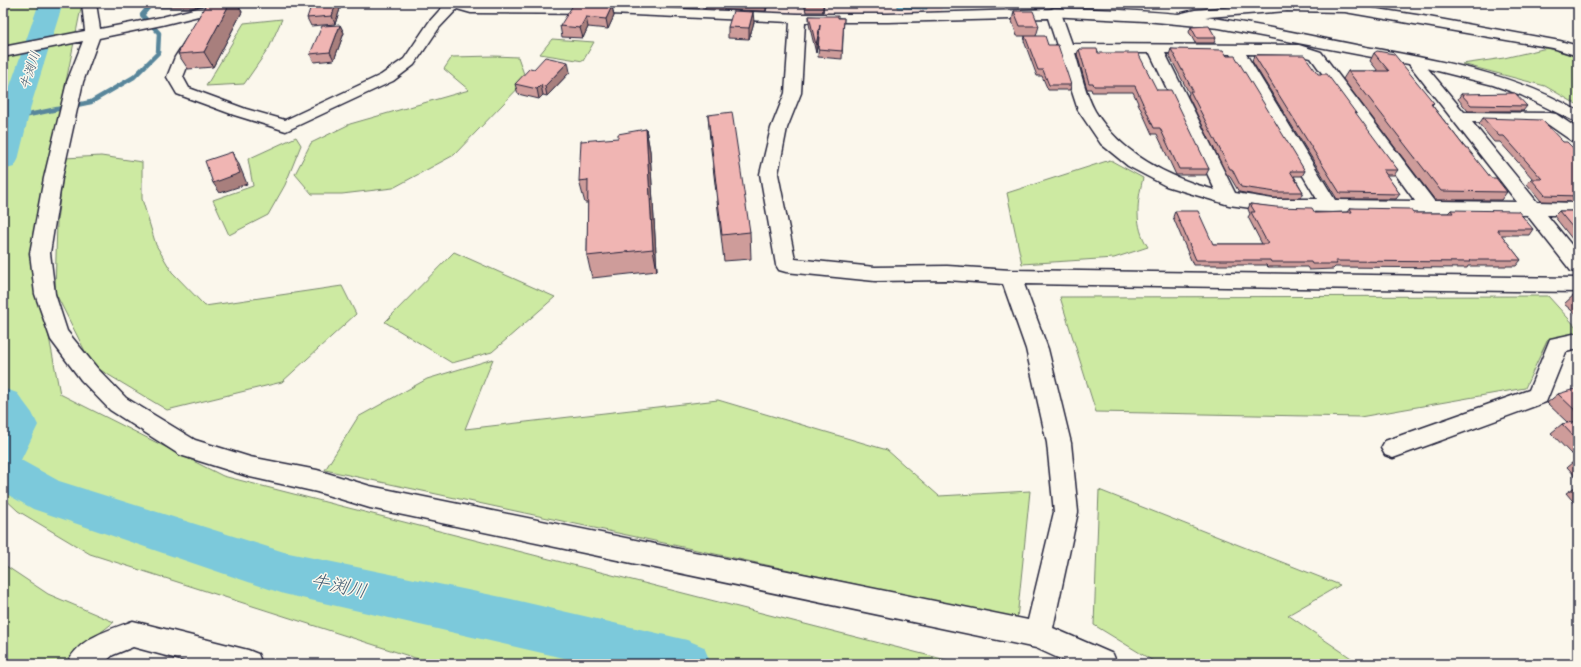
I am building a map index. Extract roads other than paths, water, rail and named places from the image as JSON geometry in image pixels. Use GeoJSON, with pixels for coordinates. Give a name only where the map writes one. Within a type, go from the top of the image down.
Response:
{"type":"FeatureCollection","features":[{"type":"Feature","properties":{"kind":"street"},"geometry":{"type":"LineString","coordinates":[[89,3],[75,82],[46,213],[40,253],[45,294],[58,334],[70,351],[118,404],[148,424],[188,448],[250,467],[317,481],[370,497],[1038,635],[1103,664]]}},
{"type":"Feature","properties":{"kind":"street"},"geometry":{"type":"LineString","coordinates":[[3,52],[162,21],[234,3]]}},
{"type":"Feature","properties":{"kind":"street"},"geometry":{"type":"LineString","coordinates":[[211,9],[183,57],[175,77],[183,91],[240,112],[286,126],[387,78],[409,62],[434,25],[454,3],[471,9],[563,6],[798,18],[935,18],[1090,12],[1175,19],[1242,28],[1466,71],[1502,82],[1533,94],[1578,118]]}},
{"type":"Feature","properties":{"kind":"street"},"geometry":{"type":"LineString","coordinates":[[1175,19],[1195,14],[1288,7],[1345,8],[1423,20],[1555,44],[1578,51]]}},
{"type":"Feature","properties":{"kind":"street"},"geometry":{"type":"LineString","coordinates":[[1054,13],[1086,110],[1107,140],[1134,162],[1172,182],[1229,199],[1273,205],[1578,209]]}},
{"type":"Feature","properties":{"kind":"street"},"geometry":{"type":"LineString","coordinates":[[798,18],[793,93],[779,128],[769,174],[786,265],[875,274],[947,273],[1011,277],[1578,285]]}},
{"type":"Feature","properties":{"kind":"street"},"geometry":{"type":"LineString","coordinates":[[1065,48],[1299,50],[1316,55],[1429,207]]}},
{"type":"Feature","properties":{"kind":"street"},"geometry":{"type":"LineString","coordinates":[[1154,48],[1229,199]]}},
{"type":"Feature","properties":{"kind":"street"},"geometry":{"type":"LineString","coordinates":[[1235,49],[1330,206]]}},
{"type":"Feature","properties":{"kind":"street"},"geometry":{"type":"LineString","coordinates":[[1414,61],[1578,266]]}},
{"type":"Feature","properties":{"kind":"street"},"geometry":{"type":"LineString","coordinates":[[1458,117],[1550,118],[1578,138]]}},
{"type":"Feature","properties":{"kind":"street"},"geometry":{"type":"LineString","coordinates":[[1011,277],[1037,349],[1059,443],[1066,512],[1038,635]]}},
{"type":"Feature","properties":{"kind":"street"},"geometry":{"type":"LineString","coordinates":[[1393,448],[1538,396],[1558,345],[1578,341]]}},
{"type":"Feature","properties":{"kind":"street"},"geometry":{"type":"LineString","coordinates":[[81,664],[104,645],[133,634],[248,664]]}},
{"type":"Feature","properties":{"kind":"water"},"geometry":{"type":"Polygon","coordinates":[[[897,3],[926,3],[927,9],[897,8],[897,3]]]}},
{"type":"Feature","properties":{"kind":"waterway","name":"牛渕川"},"geometry":{"type":"LineString","coordinates":[[3,160],[18,102],[51,3]]}},
{"type":"Feature","properties":{"kind":"waterway"},"geometry":{"type":"LineString","coordinates":[[14,118],[91,102],[134,77],[158,53],[159,33],[142,15],[152,3]]}},
{"type":"Feature","properties":{"kind":"waterway","name":"牛渕川"},"geometry":{"type":"LineString","coordinates":[[3,404],[18,425],[3,456]]}},
{"type":"Feature","properties":{"kind":"waterway","name":"牛渕川"},"geometry":{"type":"LineString","coordinates":[[3,471],[48,496],[284,573],[511,622],[687,664]]}}]}
